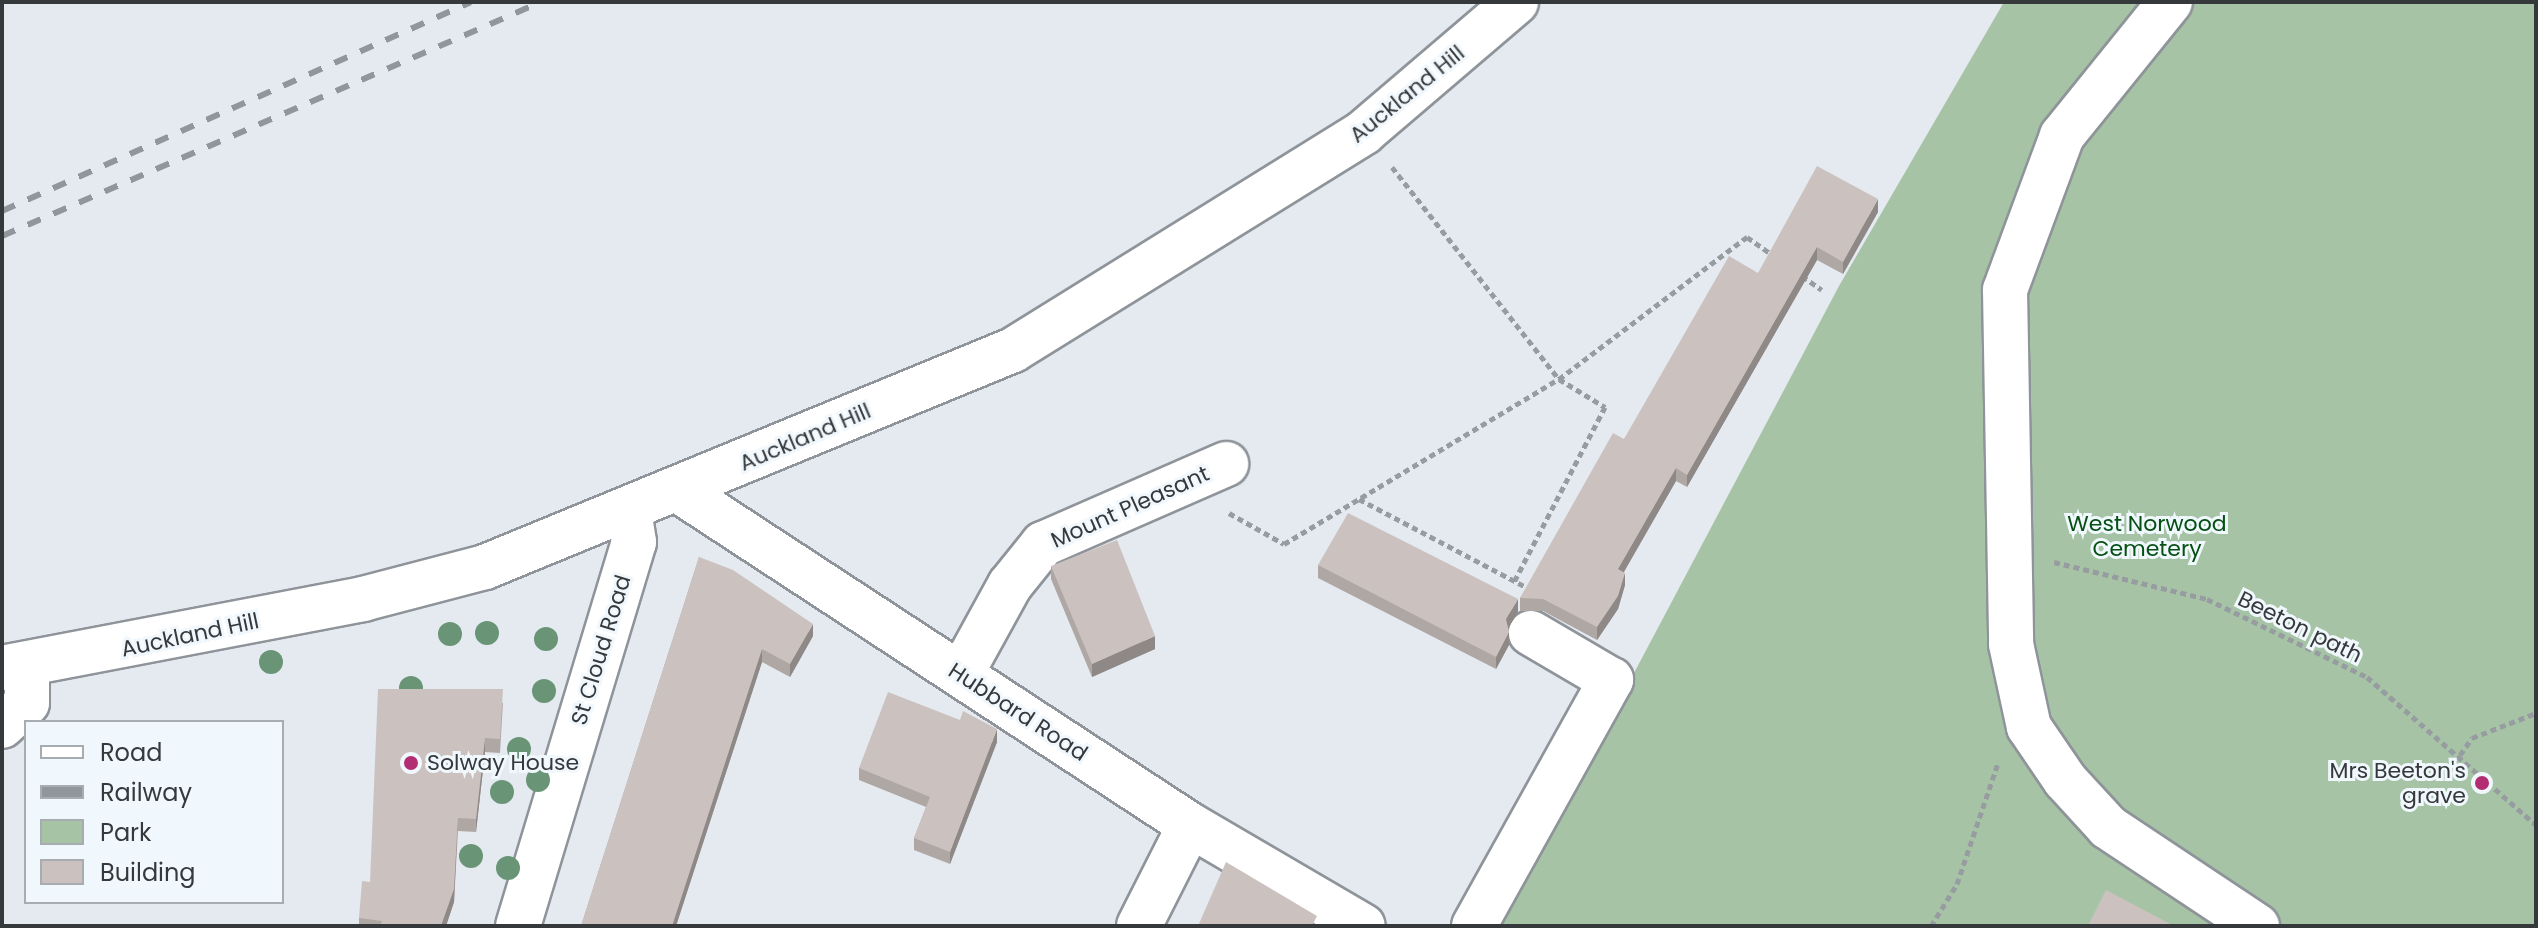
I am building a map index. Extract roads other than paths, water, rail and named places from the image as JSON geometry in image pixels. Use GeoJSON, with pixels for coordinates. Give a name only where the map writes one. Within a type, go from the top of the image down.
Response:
{"type":"FeatureCollection","features":[{"type":"Feature","properties":{"kind":"street","name":"Auckland Hill"},"geometry":{"type":"LineString","coordinates":[[15,666],[430,583],[629,510],[1013,350],[1364,132],[1516,2]]}},
{"type":"Feature","properties":{"kind":"street"},"geometry":{"type":"LineString","coordinates":[[2170,2],[2062,136],[2005,290],[2004,545],[2011,644],[2029,727],[2108,827],[2257,926]]}},
{"type":"Feature","properties":{"kind":"street","name":"Mount Pleasant"},"geometry":{"type":"LineString","coordinates":[[961,674],[1010,585],[1043,544],[1183,487],[1226,464]]}},
{"type":"Feature","properties":{"kind":"street","name":"Hubbard Road"},"geometry":{"type":"LineString","coordinates":[[678,490],[1190,825],[1363,926]]}},
{"type":"Feature","properties":{"kind":"street","name":"St Cloud Road"},"geometry":{"type":"LineString","coordinates":[[518,926],[634,542],[629,510]]}},
{"type":"Feature","properties":{"kind":"street"},"geometry":{"type":"LineString","coordinates":[[1474,926],[1611,680],[1531,633]]}},
{"type":"Feature","properties":{"kind":"street"},"geometry":{"type":"LineString","coordinates":[[2,726],[27,703],[15,666]]}},
{"type":"Feature","properties":{"kind":"street"},"geometry":{"type":"LineString","coordinates":[[1139,926],[1190,825]]}},
{"type":"Feature","properties":{"kind":"railway"},"geometry":{"type":"LineString","coordinates":[[2,211],[471,2]]}},
{"type":"Feature","properties":{"kind":"railway"},"geometry":{"type":"LineString","coordinates":[[2,236],[541,2]]}},
{"type":"Feature","properties":{"kind":"place","name":"Solway House"},"geometry":{"type":"Point","coordinates":[411,763]}},
{"type":"Feature","properties":{"kind":"place","name":"Mrs Beeton's grave"},"geometry":{"type":"Point","coordinates":[2482,783]}},
{"type":"Feature","properties":{"kind":"park label","name":"West Norwood Cemetery"},"geometry":{"type":"Point","coordinates":[2147,536]}}]}
